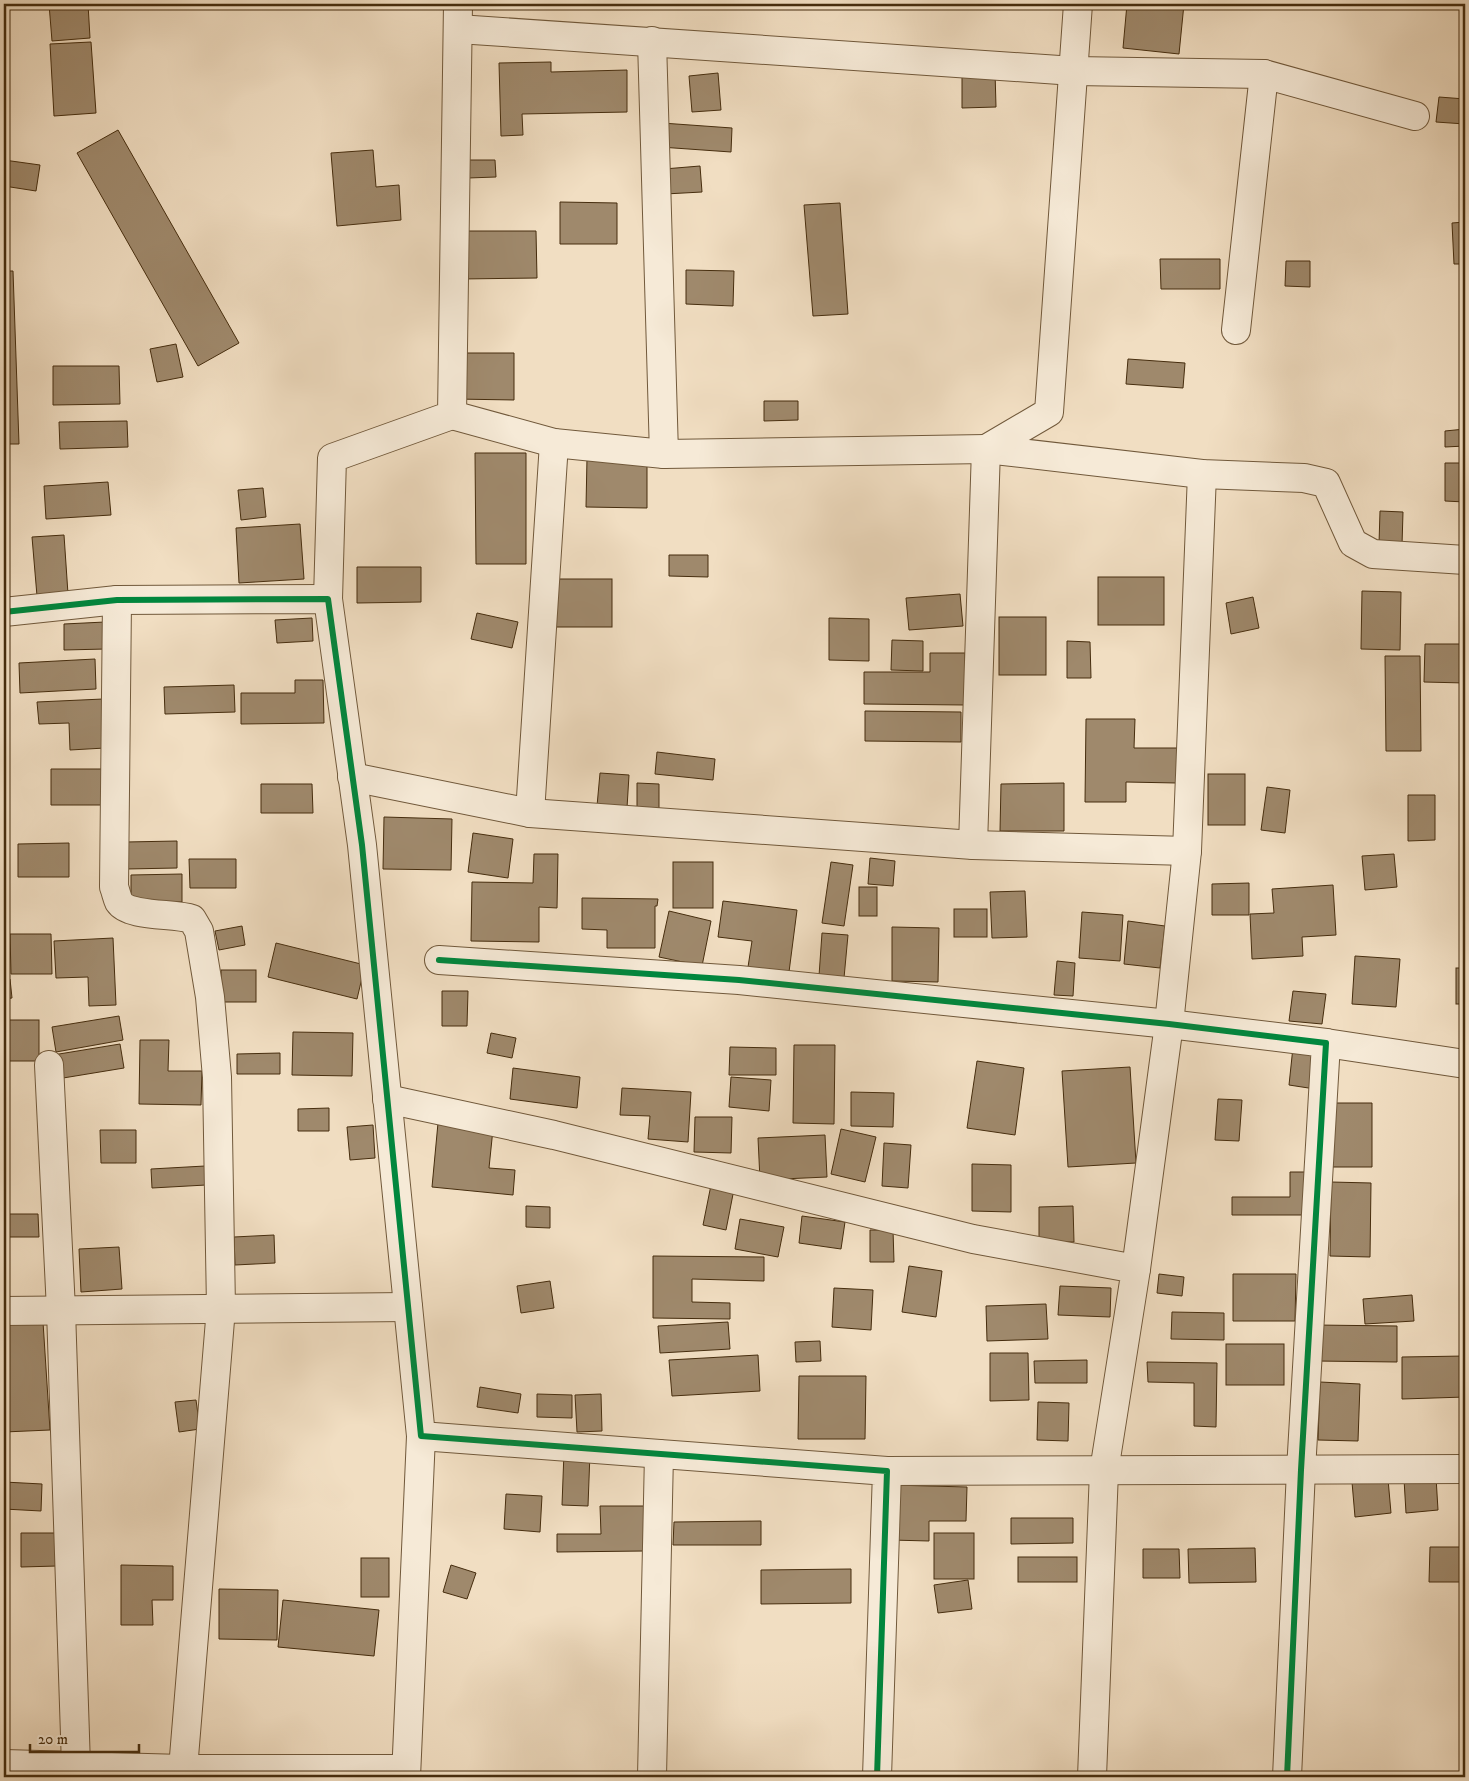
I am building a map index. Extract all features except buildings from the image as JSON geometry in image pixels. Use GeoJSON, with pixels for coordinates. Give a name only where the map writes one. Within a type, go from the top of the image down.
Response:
{"type":"FeatureCollection","features":[{"type":"Feature","properties":{"kind":"street"},"geometry":{"type":"LineString","coordinates":[[986,448],[1049,412],[1078,4]]}},
{"type":"Feature","properties":{"kind":"street"},"geometry":{"type":"LineString","coordinates":[[452,415],[458,16],[652,41],[1074,71],[1264,74],[1415,116]]}},
{"type":"Feature","properties":{"kind":"street"},"geometry":{"type":"LineString","coordinates":[[652,41],[664,454]]}},
{"type":"Feature","properties":{"kind":"street"},"geometry":{"type":"LineString","coordinates":[[1236,330],[1264,74]]}},
{"type":"Feature","properties":{"kind":"street"},"geometry":{"type":"LineString","coordinates":[[4,1764],[406,1773],[421,1436],[362,845],[328,599],[332,458],[452,415],[554,443],[664,454],[986,448],[1202,474],[1304,478],[1326,483],[1353,543],[1374,554],[1465,560]]}},
{"type":"Feature","properties":{"kind":"street"},"geometry":{"type":"LineString","coordinates":[[530,814],[554,443]]}},
{"type":"Feature","properties":{"kind":"street"},"geometry":{"type":"LineString","coordinates":[[973,845],[986,448]]}},
{"type":"Feature","properties":{"kind":"street"},"geometry":{"type":"LineString","coordinates":[[1092,1777],[1104,1471],[1136,1269],[1169,1024],[1187,851],[1202,474]]}},
{"type":"Feature","properties":{"kind":"street"},"geometry":{"type":"LineString","coordinates":[[4,612],[117,600],[328,599]]}},
{"type":"Feature","properties":{"kind":"street"},"geometry":{"type":"LineString","coordinates":[[117,600],[114,887],[119,902],[128,910],[182,915],[192,918],[199,931],[210,997],[217,1077],[221,1308],[183,1769]]}},
{"type":"Feature","properties":{"kind":"street"},"geometry":{"type":"LineString","coordinates":[[352,777],[530,814],[973,845],[1187,851]]}},
{"type":"Feature","properties":{"kind":"street"},"geometry":{"type":"LineString","coordinates":[[439,960],[739,980],[1169,1024],[1326,1043],[1465,1064]]}},
{"type":"Feature","properties":{"kind":"street"},"geometry":{"type":"LineString","coordinates":[[1287,1777],[1301,1470],[1326,1043]]}},
{"type":"Feature","properties":{"kind":"street"},"geometry":{"type":"LineString","coordinates":[[49,1065],[61,1310],[76,1766]]}},
{"type":"Feature","properties":{"kind":"street"},"geometry":{"type":"LineString","coordinates":[[387,1099],[554,1135],[973,1238],[1136,1269]]}},
{"type":"Feature","properties":{"kind":"street"},"geometry":{"type":"LineString","coordinates":[[4,1311],[408,1307]]}},
{"type":"Feature","properties":{"kind":"street"},"geometry":{"type":"LineString","coordinates":[[421,1436],[887,1471],[1465,1469]]}},
{"type":"Feature","properties":{"kind":"street"},"geometry":{"type":"LineString","coordinates":[[652,1777],[658,1454]]}},
{"type":"Feature","properties":{"kind":"street"},"geometry":{"type":"LineString","coordinates":[[877,1777],[887,1471]]}},
{"type":"Feature","properties":{"kind":"cycle path"},"geometry":{"type":"LineString","coordinates":[[4,612],[117,600],[328,599],[362,845],[421,1436],[887,1471],[877,1777]]}},
{"type":"Feature","properties":{"kind":"cycle path"},"geometry":{"type":"LineString","coordinates":[[439,960],[739,980],[1169,1024],[1326,1043],[1301,1470],[1287,1777]]}}]}
